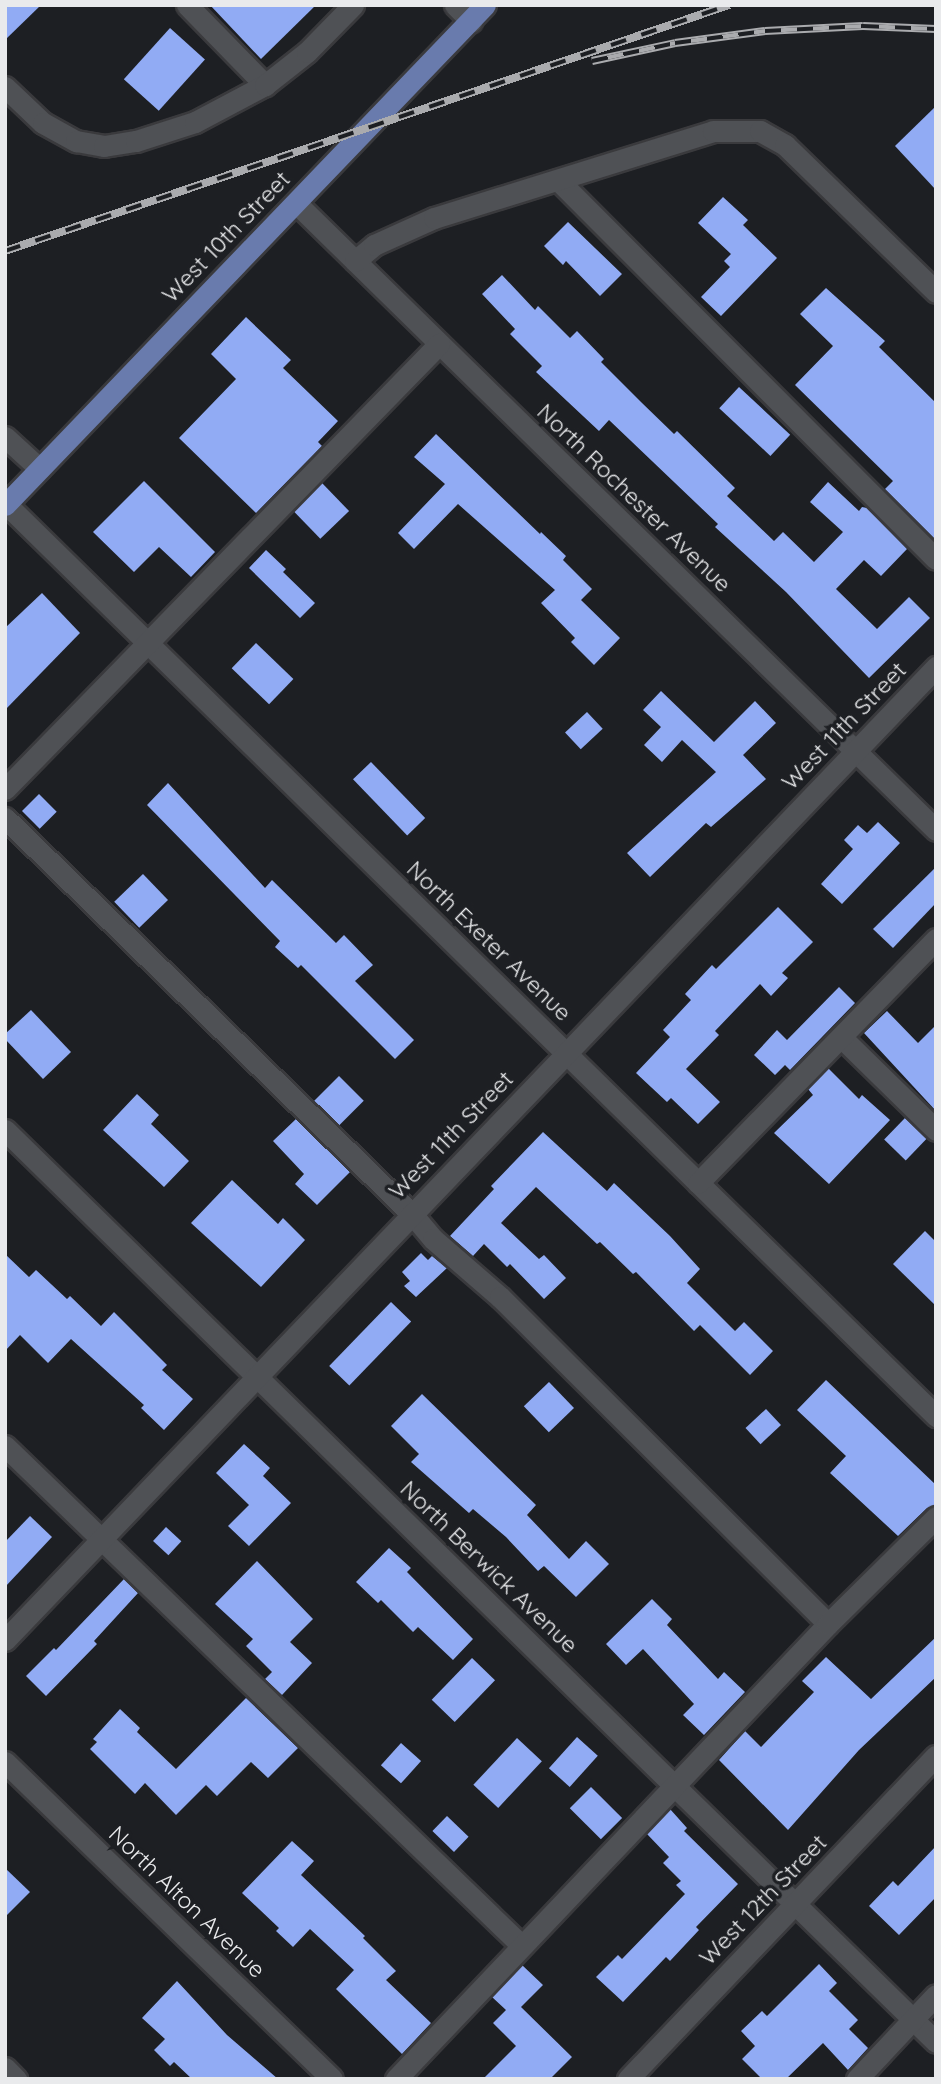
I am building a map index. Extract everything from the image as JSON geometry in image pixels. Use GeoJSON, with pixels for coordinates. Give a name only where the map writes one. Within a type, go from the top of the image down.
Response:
{"type":"FeatureCollection","features":[{"type":"Feature","properties":{"kind":"main road","name":"West 10th Street"},"geometry":{"type":"LineString","coordinates":[[6,504],[478,13]]}},
{"type":"Feature","properties":{"kind":"street"},"geometry":{"type":"LineString","coordinates":[[187,5],[265,85]]}},
{"type":"Feature","properties":{"kind":"street"},"geometry":{"type":"LineString","coordinates":[[5,87],[50,129],[76,141],[104,146],[136,141],[195,122],[265,85],[307,52],[353,5]]}},
{"type":"Feature","properties":{"kind":"street"},"geometry":{"type":"LineString","coordinates":[[455,5],[478,13]]}},
{"type":"Feature","properties":{"kind":"street"},"geometry":{"type":"LineString","coordinates":[[355,261],[374,246],[434,218],[713,131],[760,131],[785,145],[936,292]]}},
{"type":"Feature","properties":{"kind":"street"},"geometry":{"type":"LineString","coordinates":[[558,180],[936,559]]}},
{"type":"Feature","properties":{"kind":"street","name":"North Rochester Avenue"},"geometry":{"type":"LineString","coordinates":[[296,203],[936,830]]}},
{"type":"Feature","properties":{"kind":"street"},"geometry":{"type":"LineString","coordinates":[[5,789],[146,641],[439,344]]}},
{"type":"Feature","properties":{"kind":"street"},"geometry":{"type":"LineString","coordinates":[[5,437],[40,469]]}},
{"type":"Feature","properties":{"kind":"street","name":"North Exeter Avenue"},"geometry":{"type":"LineString","coordinates":[[6,504],[936,1416]]}},
{"type":"Feature","properties":{"kind":"street","name":"West 11th Street"},"geometry":{"type":"LineString","coordinates":[[5,1640],[936,667]]}},
{"type":"Feature","properties":{"kind":"street"},"geometry":{"type":"LineString","coordinates":[[5,818],[412,1214],[433,1239],[510,1307],[828,1624]]}},
{"type":"Feature","properties":{"kind":"street"},"geometry":{"type":"LineString","coordinates":[[698,1183],[936,939]]}},
{"type":"Feature","properties":{"kind":"street"},"geometry":{"type":"LineString","coordinates":[[841,1037],[936,1130]]}},
{"type":"Feature","properties":{"kind":"street","name":"North Berwick Avenue"},"geometry":{"type":"LineString","coordinates":[[5,1130],[936,2042]]}},
{"type":"Feature","properties":{"kind":"street"},"geometry":{"type":"LineString","coordinates":[[5,1446],[522,1946]]}},
{"type":"Feature","properties":{"kind":"street"},"geometry":{"type":"LineString","coordinates":[[396,2079],[828,1624],[936,1517]]}},
{"type":"Feature","properties":{"kind":"street","name":"West 12th Street"},"geometry":{"type":"LineString","coordinates":[[628,2079],[936,1756]]}},
{"type":"Feature","properties":{"kind":"street","name":"North Alton Avenue"},"geometry":{"type":"LineString","coordinates":[[5,1762],[332,2079]]}},
{"type":"Feature","properties":{"kind":"street"},"geometry":{"type":"LineString","coordinates":[[857,2079],[936,1995]]}},
{"type":"Feature","properties":{"kind":"street"},"geometry":{"type":"LineString","coordinates":[[5,2068],[16,2079]]}},
{"type":"Feature","properties":{"kind":"building"},"geometry":{"type":"Polygon","coordinates":[[[5,5],[41,5],[5,40],[5,5]]]}},
{"type":"Feature","properties":{"kind":"building"},"geometry":{"type":"Polygon","coordinates":[[[210,5],[316,5],[261,59],[210,5]]]}},
{"type":"Feature","properties":{"kind":"building"},"geometry":{"type":"Polygon","coordinates":[[[170,28],[205,59],[159,111],[124,79],[170,28]]]}},
{"type":"Feature","properties":{"kind":"building"},"geometry":{"type":"Polygon","coordinates":[[[936,106],[936,190],[895,146],[936,106]]]}},
{"type":"Feature","properties":{"kind":"building"},"geometry":{"type":"Polygon","coordinates":[[[723,197],[748,220],[743,225],[777,258],[721,316],[701,297],[730,267],[724,261],[731,254],[698,223],[723,197]]]}},
{"type":"Feature","properties":{"kind":"building"},"geometry":{"type":"Polygon","coordinates":[[[568,222],[622,274],[600,296],[566,261],[563,265],[544,246],[568,222]]]}},
{"type":"Feature","properties":{"kind":"building"},"geometry":{"type":"Polygon","coordinates":[[[502,275],[535,310],[538,306],[570,338],[577,331],[604,359],[601,362],[641,402],[674,434],[677,431],[735,488],[727,496],[774,541],[783,532],[814,562],[843,532],[810,502],[828,482],[859,511],[862,507],[867,508],[907,549],[881,576],[864,560],[836,589],[877,629],[909,597],[930,618],[869,678],[786,592],[715,527],[718,524],[609,420],[599,431],[536,372],[542,366],[510,334],[515,329],[482,294],[502,275]]]}},
{"type":"Feature","properties":{"kind":"building"},"geometry":{"type":"Polygon","coordinates":[[[826,288],[885,341],[879,347],[936,403],[936,540],[885,489],[893,481],[795,385],[833,346],[800,314],[826,288]]]}},
{"type":"Feature","properties":{"kind":"building"},"geometry":{"type":"Polygon","coordinates":[[[246,317],[291,360],[283,368],[338,421],[318,442],[322,446],[256,513],[179,438],[236,379],[211,354],[246,317]]]}},
{"type":"Feature","properties":{"kind":"building"},"geometry":{"type":"Polygon","coordinates":[[[739,387],[790,435],[770,456],[719,408],[739,387]]]}},
{"type":"Feature","properties":{"kind":"building"},"geometry":{"type":"Polygon","coordinates":[[[436,434],[566,556],[563,560],[592,589],[581,600],[620,638],[594,665],[571,642],[575,638],[541,603],[555,590],[458,504],[414,549],[398,533],[445,484],[414,457],[436,434]]]}},
{"type":"Feature","properties":{"kind":"building"},"geometry":{"type":"Polygon","coordinates":[[[144,481],[215,552],[191,577],[159,547],[134,572],[93,532],[144,481]]]}},
{"type":"Feature","properties":{"kind":"building"},"geometry":{"type":"Polygon","coordinates":[[[322,483],[349,511],[320,539],[293,511],[322,483]]]}},
{"type":"Feature","properties":{"kind":"building"},"geometry":{"type":"Polygon","coordinates":[[[266,550],[286,569],[283,572],[315,603],[300,618],[249,568],[266,550]]]}},
{"type":"Feature","properties":{"kind":"building"},"geometry":{"type":"Polygon","coordinates":[[[42,593],[80,633],[5,710],[5,628],[42,593]]]}},
{"type":"Feature","properties":{"kind":"building"},"geometry":{"type":"Polygon","coordinates":[[[256,643],[293,679],[269,704],[232,668],[256,643]]]}},
{"type":"Feature","properties":{"kind":"building"},"geometry":{"type":"Polygon","coordinates":[[[661,691],[714,742],[755,701],[776,723],[743,755],[766,779],[711,827],[706,823],[650,877],[627,853],[716,772],[682,740],[662,762],[644,745],[661,727],[643,710],[661,691]]]}},
{"type":"Feature","properties":{"kind":"building"},"geometry":{"type":"Polygon","coordinates":[[[587,712],[603,729],[581,749],[565,732],[587,712]]]}},
{"type":"Feature","properties":{"kind":"building"},"geometry":{"type":"Polygon","coordinates":[[[371,762],[425,818],[407,835],[353,779],[371,762]]]}},
{"type":"Feature","properties":{"kind":"building"},"geometry":{"type":"Polygon","coordinates":[[[168,783],[265,888],[272,880],[336,943],[344,935],[373,965],[355,981],[414,1040],[395,1059],[301,965],[298,968],[275,947],[280,941],[147,805],[168,783]]]}},
{"type":"Feature","properties":{"kind":"building"},"geometry":{"type":"Polygon","coordinates":[[[39,794],[57,812],[40,829],[22,811],[39,794]]]}},
{"type":"Feature","properties":{"kind":"building"},"geometry":{"type":"Polygon","coordinates":[[[878,822],[900,843],[842,904],[821,884],[853,849],[844,840],[858,825],[867,833],[878,822]]]}},
{"type":"Feature","properties":{"kind":"building"},"geometry":{"type":"Polygon","coordinates":[[[936,867],[936,903],[893,948],[873,929],[936,867]]]}},
{"type":"Feature","properties":{"kind":"building"},"geometry":{"type":"Polygon","coordinates":[[[143,874],[168,900],[139,928],[114,902],[143,874]]]}},
{"type":"Feature","properties":{"kind":"building"},"geometry":{"type":"Polygon","coordinates":[[[778,907],[813,942],[782,973],[788,978],[771,996],[760,984],[715,1031],[719,1035],[686,1069],[720,1102],[698,1124],[671,1098],[667,1102],[636,1073],[670,1037],[663,1030],[691,1000],[685,994],[712,965],[716,969],[778,907]]]}},
{"type":"Feature","properties":{"kind":"building"},"geometry":{"type":"Polygon","coordinates":[[[839,987],[855,1003],[790,1070],[785,1065],[775,1075],[754,1055],[777,1030],[787,1040],[839,987]]]}},
{"type":"Feature","properties":{"kind":"building"},"geometry":{"type":"Polygon","coordinates":[[[31,1010],[71,1052],[43,1079],[5,1039],[5,1034],[31,1010]]]}},
{"type":"Feature","properties":{"kind":"building"},"geometry":{"type":"Polygon","coordinates":[[[887,1011],[918,1043],[936,1025],[936,1111],[864,1033],[887,1011]]]}},
{"type":"Feature","properties":{"kind":"building"},"geometry":{"type":"Polygon","coordinates":[[[828,1068],[859,1099],[862,1095],[890,1120],[829,1184],[774,1133],[813,1095],[808,1089],[828,1068]]]}},
{"type":"Feature","properties":{"kind":"building"},"geometry":{"type":"Polygon","coordinates":[[[339,1076],[364,1101],[339,1125],[314,1101],[339,1076]]]}},
{"type":"Feature","properties":{"kind":"building"},"geometry":{"type":"Polygon","coordinates":[[[137,1094],[159,1115],[151,1124],[189,1161],[164,1187],[103,1130],[137,1094]]]}},
{"type":"Feature","properties":{"kind":"building"},"geometry":{"type":"Polygon","coordinates":[[[905,1118],[927,1139],[906,1160],[884,1140],[905,1118]]]}},
{"type":"Feature","properties":{"kind":"building"},"geometry":{"type":"Polygon","coordinates":[[[296,1119],[350,1172],[317,1205],[295,1184],[304,1174],[273,1141],[296,1119]]]}},
{"type":"Feature","properties":{"kind":"building"},"geometry":{"type":"Polygon","coordinates":[[[543,1132],[607,1191],[614,1183],[670,1236],[700,1269],[687,1283],[735,1331],[744,1322],[773,1351],[750,1375],[700,1325],[694,1331],[636,1272],[633,1274],[600,1242],[597,1244],[536,1187],[501,1223],[539,1259],[544,1255],[566,1278],[544,1299],[510,1264],[507,1267],[484,1244],[473,1256],[450,1236],[494,1189],[491,1186],[543,1132]]]}},
{"type":"Feature","properties":{"kind":"building"},"geometry":{"type":"Polygon","coordinates":[[[232,1180],[278,1224],[283,1218],[305,1240],[261,1287],[191,1223],[232,1180]]]}},
{"type":"Feature","properties":{"kind":"building"},"geometry":{"type":"Polygon","coordinates":[[[925,1231],[936,1242],[936,1306],[893,1264],[925,1231]]]}},
{"type":"Feature","properties":{"kind":"building"},"geometry":{"type":"Polygon","coordinates":[[[421,1253],[428,1260],[432,1256],[447,1268],[416,1297],[404,1286],[410,1281],[402,1272],[421,1253]]]}},
{"type":"Feature","properties":{"kind":"building"},"geometry":{"type":"Polygon","coordinates":[[[5,1254],[29,1277],[36,1270],[67,1299],[70,1296],[101,1326],[114,1312],[167,1365],[162,1370],[193,1399],[164,1430],[141,1408],[144,1405],[71,1339],[48,1363],[20,1335],[5,1351],[5,1254]]]}},
{"type":"Feature","properties":{"kind":"building"},"geometry":{"type":"Polygon","coordinates":[[[391,1302],[411,1321],[349,1385],[329,1366],[391,1302]]]}},
{"type":"Feature","properties":{"kind":"building"},"geometry":{"type":"Polygon","coordinates":[[[826,1380],[936,1485],[936,1504],[927,1508],[898,1536],[830,1473],[846,1456],[797,1410],[826,1380]]]}},
{"type":"Feature","properties":{"kind":"building"},"geometry":{"type":"Polygon","coordinates":[[[549,1382],[574,1408],[549,1432],[524,1406],[549,1382]]]}},
{"type":"Feature","properties":{"kind":"building"},"geometry":{"type":"Polygon","coordinates":[[[422,1394],[536,1505],[527,1515],[569,1559],[586,1541],[609,1564],[576,1597],[544,1566],[538,1571],[506,1537],[473,1509],[469,1513],[411,1462],[419,1454],[391,1426],[422,1394]]]}},
{"type":"Feature","properties":{"kind":"building"},"geometry":{"type":"Polygon","coordinates":[[[766,1409],[781,1425],[761,1444],[746,1428],[766,1409]]]}},
{"type":"Feature","properties":{"kind":"building"},"geometry":{"type":"Polygon","coordinates":[[[244,1444],[270,1468],[263,1476],[291,1503],[249,1546],[228,1526],[249,1505],[216,1473],[244,1444]]]}},
{"type":"Feature","properties":{"kind":"building"},"geometry":{"type":"Polygon","coordinates":[[[30,1516],[52,1537],[5,1587],[5,1542],[30,1516]]]}},
{"type":"Feature","properties":{"kind":"building"},"geometry":{"type":"Polygon","coordinates":[[[166,1527],[181,1541],[168,1555],[153,1541],[166,1527]]]}},
{"type":"Feature","properties":{"kind":"building"},"geometry":{"type":"Polygon","coordinates":[[[389,1548],[411,1568],[407,1572],[473,1639],[453,1660],[418,1627],[413,1632],[381,1600],[378,1603],[356,1582],[389,1548]]]}},
{"type":"Feature","properties":{"kind":"building"},"geometry":{"type":"Polygon","coordinates":[[[257,1561],[313,1619],[290,1642],[312,1663],[282,1695],[265,1679],[272,1672],[246,1646],[253,1639],[215,1604],[257,1561]]]}},
{"type":"Feature","properties":{"kind":"building"},"geometry":{"type":"Polygon","coordinates":[[[124,1579],[138,1593],[94,1641],[97,1644],[46,1696],[26,1676],[54,1648],[56,1650],[124,1579]]]}},
{"type":"Feature","properties":{"kind":"building"},"geometry":{"type":"Polygon","coordinates":[[[652,1599],[672,1619],[667,1625],[718,1679],[724,1672],[745,1692],[704,1735],[683,1715],[694,1704],[643,1649],[626,1665],[606,1644],[652,1599]]]}},
{"type":"Feature","properties":{"kind":"building"},"geometry":{"type":"Polygon","coordinates":[[[936,1637],[936,1677],[859,1750],[788,1830],[719,1760],[745,1731],[761,1747],[814,1692],[802,1681],[826,1657],[871,1699],[936,1637]]]}},
{"type":"Feature","properties":{"kind":"building"},"geometry":{"type":"Polygon","coordinates":[[[472,1658],[495,1680],[455,1722],[432,1700],[472,1658]]]}},
{"type":"Feature","properties":{"kind":"building"},"geometry":{"type":"Polygon","coordinates":[[[246,1698],[298,1748],[268,1778],[251,1762],[217,1796],[206,1785],[176,1815],[145,1783],[135,1794],[90,1749],[97,1742],[93,1739],[120,1709],[140,1728],[137,1732],[176,1769],[246,1698]]]}},
{"type":"Feature","properties":{"kind":"building"},"geometry":{"type":"Polygon","coordinates":[[[577,1737],[598,1756],[570,1787],[549,1768],[577,1737]]]}},
{"type":"Feature","properties":{"kind":"building"},"geometry":{"type":"Polygon","coordinates":[[[517,1738],[542,1761],[498,1808],[473,1785],[517,1738]]]}},
{"type":"Feature","properties":{"kind":"building"},"geometry":{"type":"Polygon","coordinates":[[[401,1743],[421,1761],[401,1783],[381,1765],[401,1743]]]}},
{"type":"Feature","properties":{"kind":"building"},"geometry":{"type":"Polygon","coordinates":[[[591,1787],[622,1818],[601,1839],[570,1808],[591,1787]]]}},
{"type":"Feature","properties":{"kind":"building"},"geometry":{"type":"Polygon","coordinates":[[[670,1809],[687,1828],[684,1831],[738,1884],[696,1927],[699,1930],[670,1961],[666,1957],[623,2002],[596,1977],[618,1955],[622,1959],[685,1894],[676,1885],[681,1881],[663,1863],[669,1857],[647,1834],[670,1809]]]}},
{"type":"Feature","properties":{"kind":"building"},"geometry":{"type":"Polygon","coordinates":[[[447,1816],[469,1837],[454,1852],[432,1831],[447,1816]]]}},
{"type":"Feature","properties":{"kind":"building"},"geometry":{"type":"Polygon","coordinates":[[[292,1841],[314,1861],[301,1875],[365,1936],[363,1938],[396,1971],[386,1980],[431,2023],[402,2054],[336,1989],[354,1970],[310,1929],[293,1947],[276,1931],[279,1928],[242,1893],[292,1841]]]}},
{"type":"Feature","properties":{"kind":"building"},"geometry":{"type":"Polygon","coordinates":[[[936,1846],[936,1897],[899,1935],[869,1906],[893,1881],[898,1886],[936,1846]]]}},
{"type":"Feature","properties":{"kind":"building"},"geometry":{"type":"Polygon","coordinates":[[[5,1868],[30,1892],[5,1917],[5,1868]]]}},
{"type":"Feature","properties":{"kind":"building"},"geometry":{"type":"Polygon","coordinates":[[[819,1964],[837,1983],[829,1991],[858,2020],[849,2029],[868,2048],[848,2070],[823,2043],[786,2079],[762,2079],[742,2059],[755,2046],[741,2031],[762,2011],[767,2016],[819,1964]]]}},
{"type":"Feature","properties":{"kind":"building"},"geometry":{"type":"Polygon","coordinates":[[[522,1965],[543,1985],[521,2007],[572,2057],[550,2079],[483,2079],[516,2046],[493,2023],[506,2010],[492,1997],[522,1965]]]}},
{"type":"Feature","properties":{"kind":"building"},"geometry":{"type":"Polygon","coordinates":[[[177,1981],[227,2035],[278,2079],[192,2079],[174,2062],[170,2066],[154,2050],[165,2039],[142,2018],[177,1981]]]}},
{"type":"Feature","properties":{"kind":"railway"},"geometry":{"type":"LineString","coordinates":[[5,251],[729,5]]}},
{"type":"Feature","properties":{"kind":"railway"},"geometry":{"type":"LineString","coordinates":[[592,61],[675,43],[765,31],[863,26],[936,29]]}}]}
